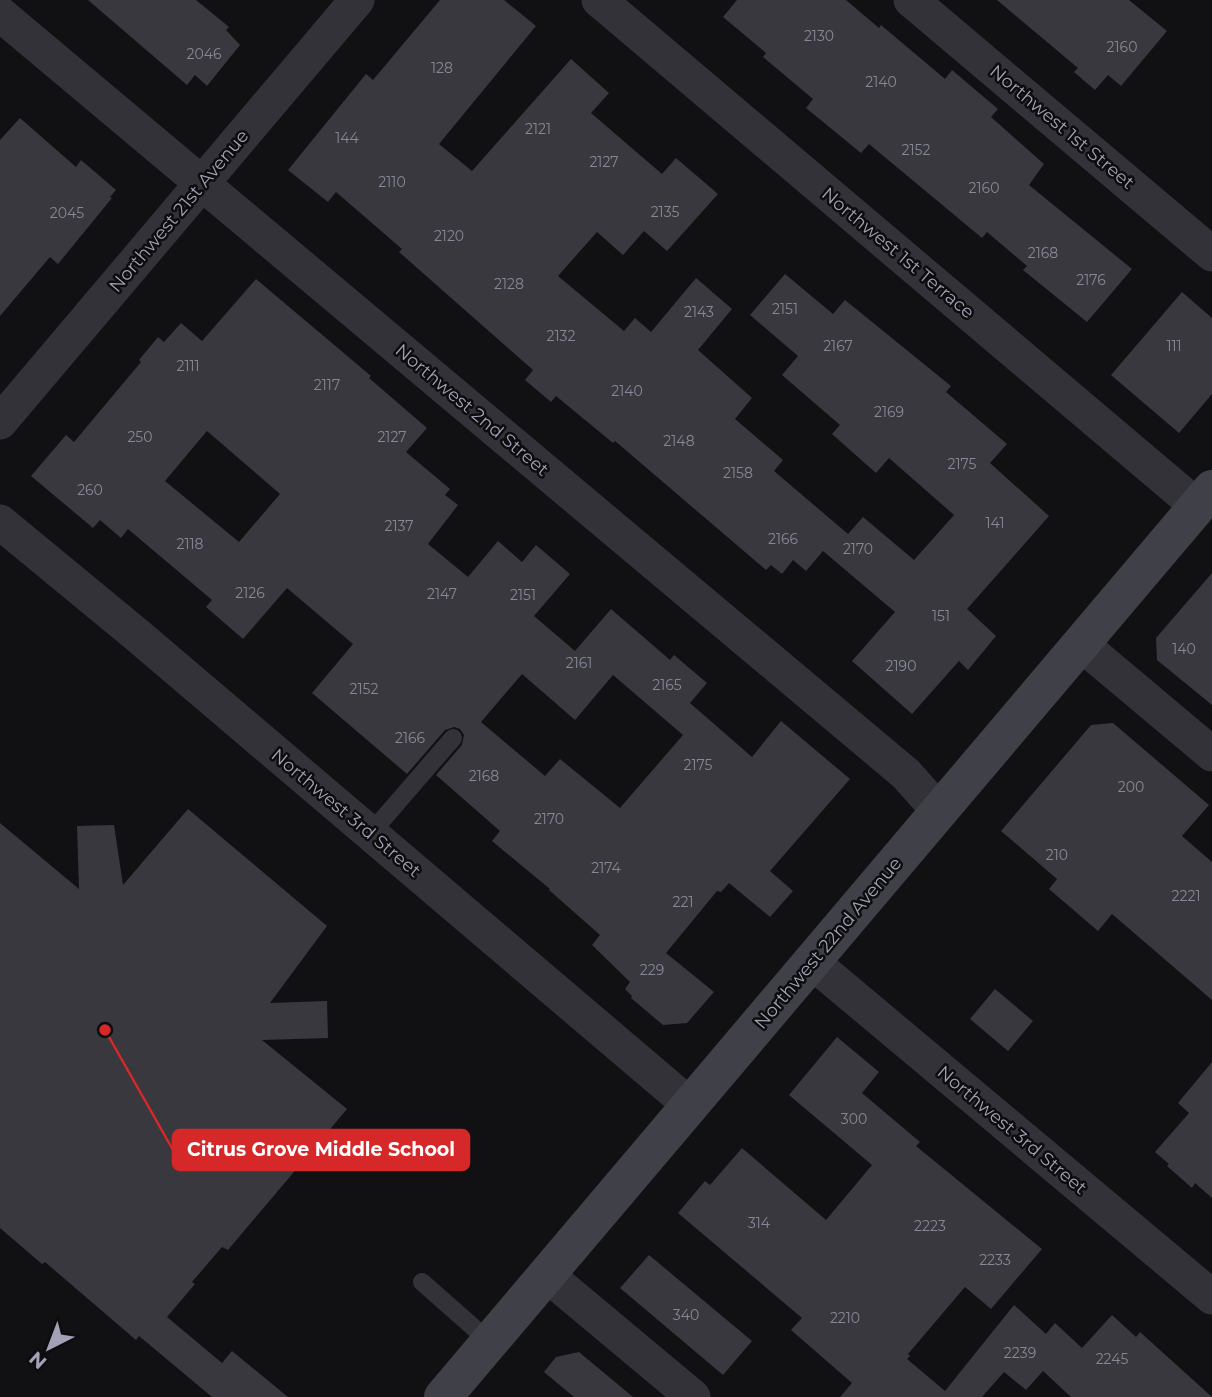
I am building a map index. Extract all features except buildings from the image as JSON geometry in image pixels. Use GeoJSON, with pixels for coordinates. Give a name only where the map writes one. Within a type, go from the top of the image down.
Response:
{"type":"FeatureCollection","features":[{"type":"Feature","properties":{"kind":"main road","name":"Northwest 22nd Avenue"},"geometry":{"type":"LineString","coordinates":[[443,1397],[1205,497]]}},
{"type":"Feature","properties":{"kind":"street","name":"Northwest 21st Avenue"},"geometry":{"type":"LineString","coordinates":[[0,422],[357,0]]}},
{"type":"Feature","properties":{"kind":"street","name":"Northwest 1st Terrace"},"geometry":{"type":"LineString","coordinates":[[598,0],[1205,497]]}},
{"type":"Feature","properties":{"kind":"street","name":"Northwest 1st Street"},"geometry":{"type":"LineString","coordinates":[[911,0],[1212,254]]}},
{"type":"Feature","properties":{"kind":"street","name":"Northwest 2nd Street"},"geometry":{"type":"LineString","coordinates":[[0,14],[905,774],[939,811]]}},
{"type":"Feature","properties":{"kind":"street","name":"Northwest 3rd Street"},"geometry":{"type":"LineString","coordinates":[[0,522],[691,1106]]}},
{"type":"Feature","properties":{"kind":"street"},"geometry":{"type":"LineString","coordinates":[[1081,644],[1212,754]]}},
{"type":"Feature","properties":{"kind":"street","name":"Northwest 3rd Street"},"geometry":{"type":"LineString","coordinates":[[812,962],[1212,1297]]}},
{"type":"Feature","properties":{"kind":"street"},"geometry":{"type":"LineString","coordinates":[[547,1275],[693,1397]]}},
{"type":"Feature","properties":{"kind":"lane"},"geometry":{"type":"LineString","coordinates":[[370,834],[453,738]]}},
{"type":"Feature","properties":{"kind":"lane"},"geometry":{"type":"LineString","coordinates":[[422,1282],[490,1342]]}},
{"type":"Feature","properties":{"kind":"place","name":"Citrus Grove Middle School"},"geometry":{"type":"Point","coordinates":[105,1030]}}]}
